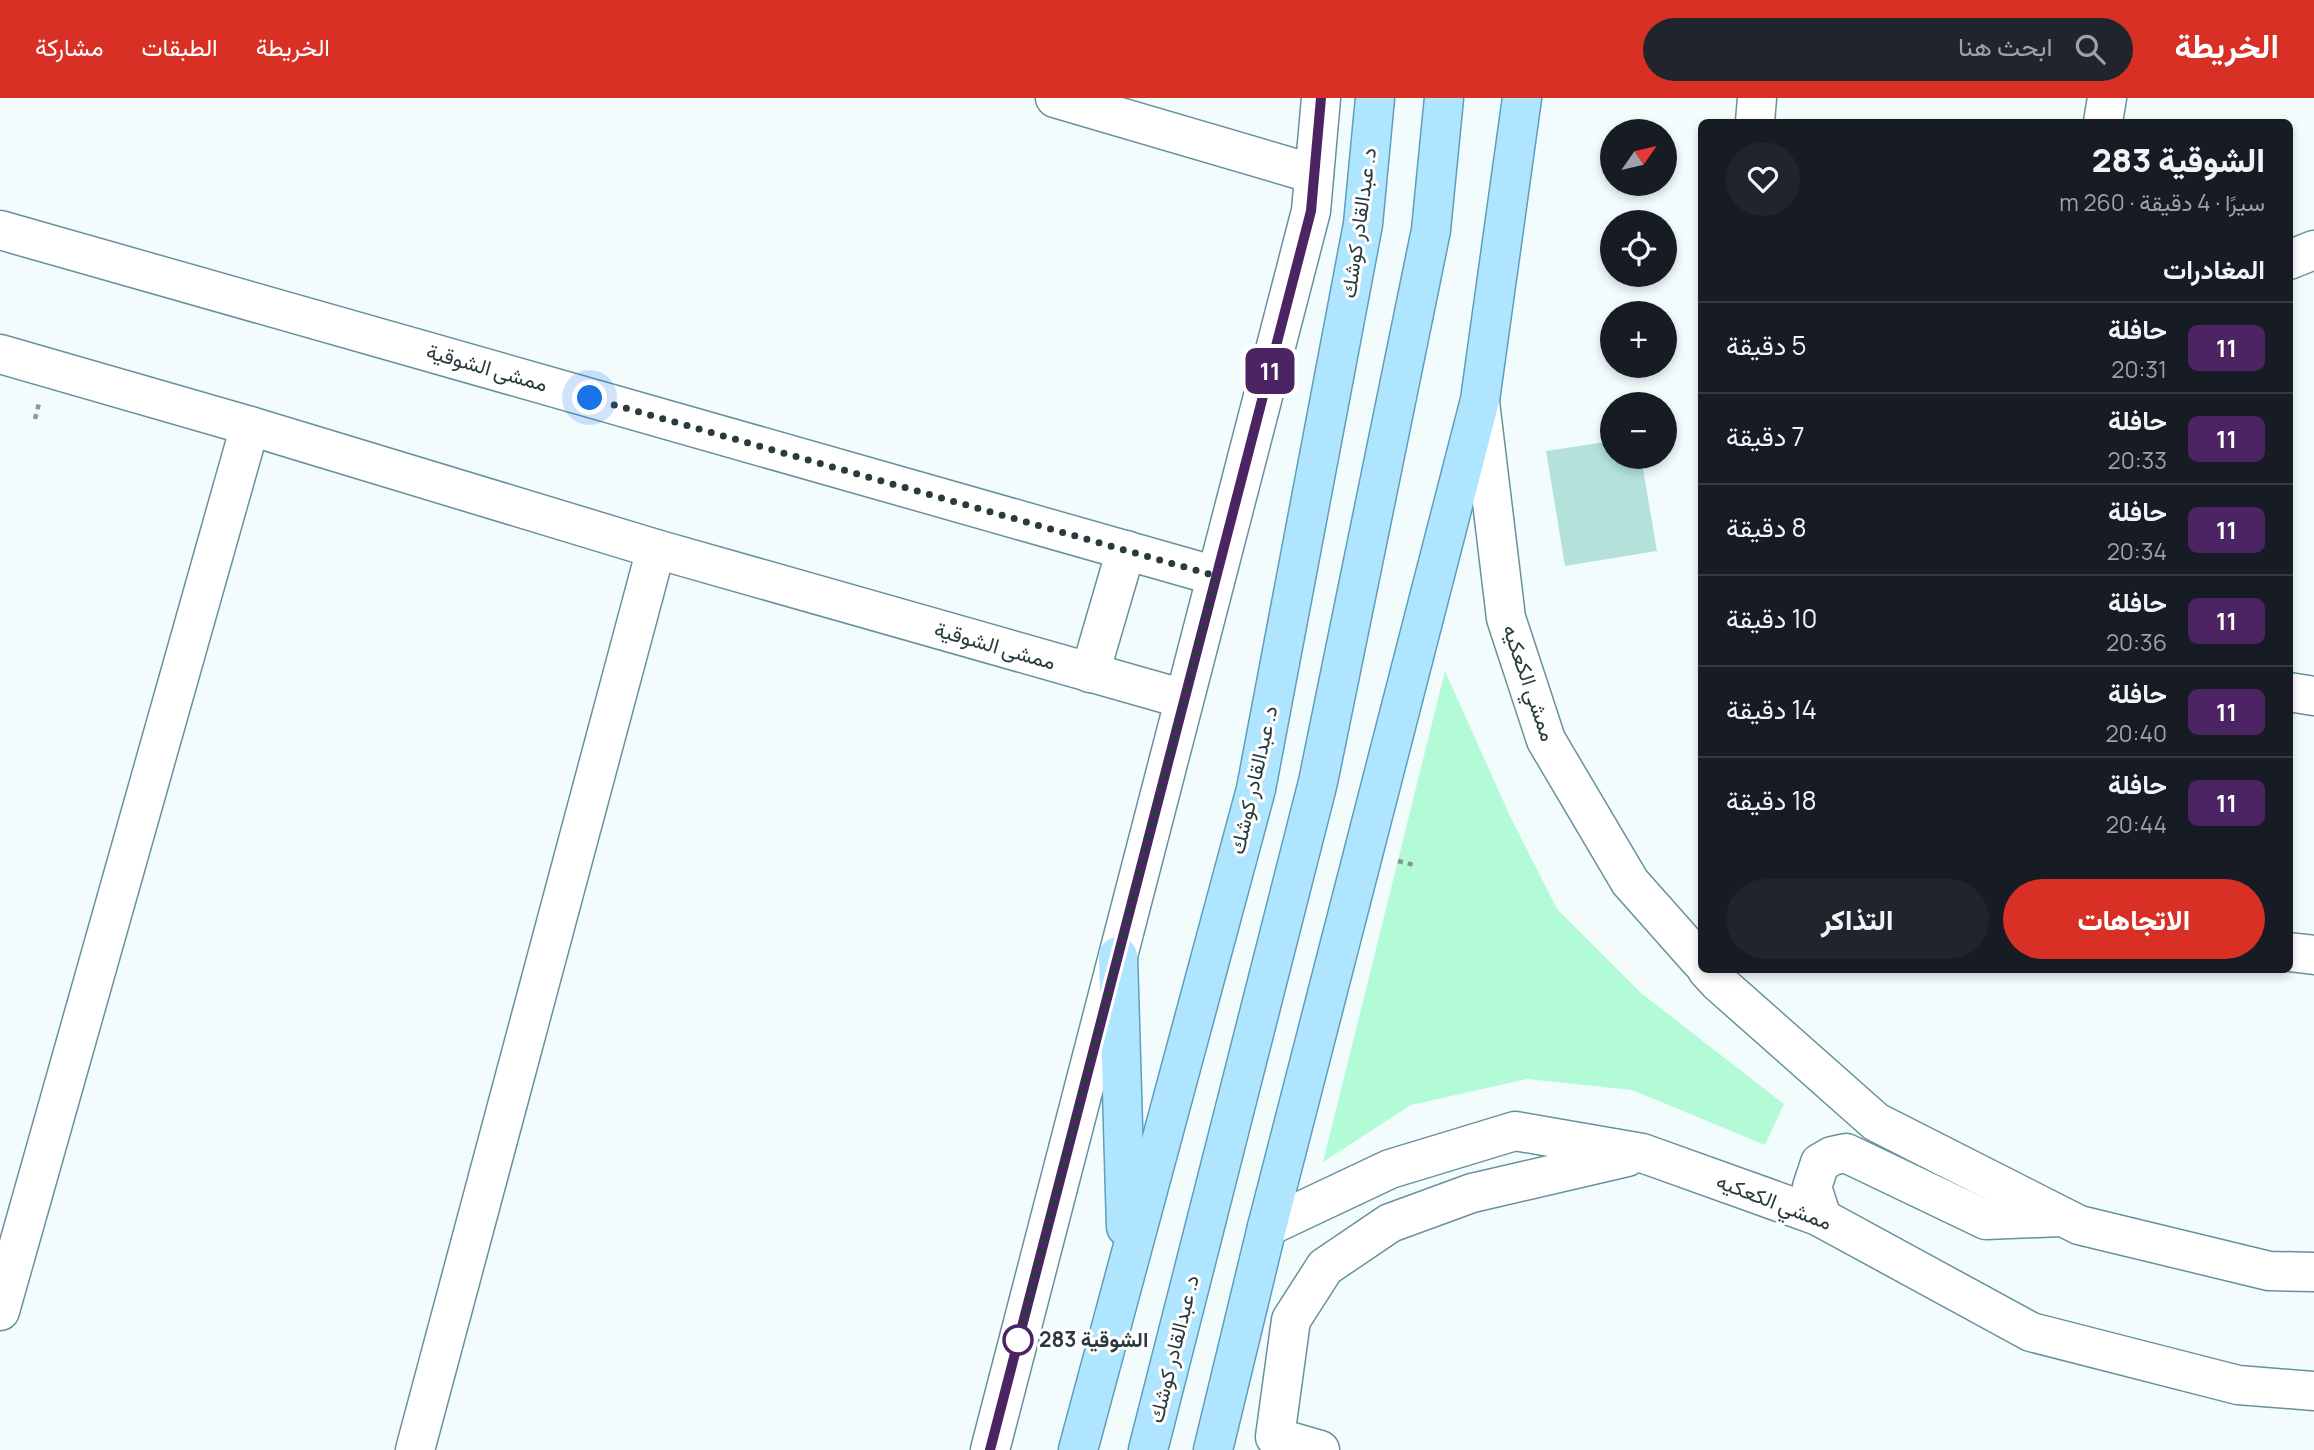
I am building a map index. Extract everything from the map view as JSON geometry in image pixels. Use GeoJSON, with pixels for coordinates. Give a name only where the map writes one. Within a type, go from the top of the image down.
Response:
{"type":"FeatureCollection","features":[{"type":"Feature","properties":{"kind":"main road","name":"د. عبدالقادر كوشك"},"geometry":{"type":"LineString","coordinates":[[1078,1450],[1256,789],[1363,224],[1376,98]]}},
{"type":"Feature","properties":{"kind":"main road","name":"د. عبدالقادر كوشك"},"geometry":{"type":"LineString","coordinates":[[1148,1450],[1318,782],[1431,230],[1444,98]]}},
{"type":"Feature","properties":{"kind":"main road"},"geometry":{"type":"LineString","coordinates":[[1213,1450],[1267,1227],[1480,400],[1522,98]]}},
{"type":"Feature","properties":{"kind":"main road"},"geometry":{"type":"LineString","coordinates":[[1118,956],[1127,1267]]}},
{"type":"Feature","properties":{"kind":"street"},"geometry":{"type":"LineString","coordinates":[[1055,98],[1314,174]]}},
{"type":"Feature","properties":{"kind":"street"},"geometry":{"type":"LineString","coordinates":[[990,1450],[1311,211],[1321,98]]}},
{"type":"Feature","properties":{"kind":"street"},"geometry":{"type":"LineString","coordinates":[[1755,119],[1757,98]]}},
{"type":"Feature","properties":{"kind":"street"},"geometry":{"type":"LineString","coordinates":[[2104,119],[2107,98]]}},
{"type":"Feature","properties":{"kind":"street","name":"ممشى الشوقية"},"geometry":{"type":"LineString","coordinates":[[0,230],[1216,576]]}},
{"type":"Feature","properties":{"kind":"street"},"geometry":{"type":"LineString","coordinates":[[2293,258],[2314,250]]}},
{"type":"Feature","properties":{"kind":"street","name":"ممشى الشوقية"},"geometry":{"type":"LineString","coordinates":[[0,354],[250,426],[656,549],[1184,699]]}},
{"type":"Feature","properties":{"kind":"street","name":"ممشي الكعكيه"},"geometry":{"type":"LineString","coordinates":[[1480,400],[1506,618],[1546,740],[1630,882],[1698,959]]}},
{"type":"Feature","properties":{"kind":"street"},"geometry":{"type":"LineString","coordinates":[[0,1311],[250,426]]}},
{"type":"Feature","properties":{"kind":"street"},"geometry":{"type":"LineString","coordinates":[[415,1450],[656,549]]}},
{"type":"Feature","properties":{"kind":"street"},"geometry":{"type":"LineString","coordinates":[[1090,673],[1126,551]]}},
{"type":"Feature","properties":{"kind":"street"},"geometry":{"type":"LineString","coordinates":[[2293,693],[2314,696]]}},
{"type":"Feature","properties":{"kind":"street"},"geometry":{"type":"LineString","coordinates":[[2293,952],[2314,955]]}},
{"type":"Feature","properties":{"kind":"street"},"geometry":{"type":"LineString","coordinates":[[1710,973],[1876,1122],[2079,1225],[2269,1271],[2314,1272]]}},
{"type":"Feature","properties":{"kind":"street","name":"ممشي الكعكيه"},"geometry":{"type":"LineString","coordinates":[[1267,1227],[1390,1170],[1515,1131],[1642,1153],[1822,1218],[2031,1332],[2238,1385],[2314,1391]]}},
{"type":"Feature","properties":{"kind":"street"},"geometry":{"type":"LineString","coordinates":[[1320,1450],[1274,1443],[1291,1320],[1325,1267],[1390,1223],[1472,1193],[1642,1153]]}},
{"type":"Feature","properties":{"kind":"street"},"geometry":{"type":"LineString","coordinates":[[1822,1218],[1812,1187],[1821,1163],[1832,1156],[1846,1153],[1986,1220],[2064,1217]]}},
{"type":"Feature","properties":{"kind":"green space"},"geometry":{"type":"Polygon","coordinates":[[[1445,671],[1510,816],[1557,909],[1641,993],[1784,1104],[1765,1145],[1632,1090],[1527,1079],[1411,1105],[1323,1162],[1445,671]]]}},
{"type":"Feature","properties":{"kind":"building"},"geometry":{"type":"Polygon","coordinates":[[[1600,443],[1600,469],[1643,469],[1657,551],[1565,566],[1546,451],[1600,443]]]}},
{"type":"Feature","properties":{"kind":"bus line","name":"11"},"geometry":{"type":"LineString","coordinates":[[990,1450],[1311,211],[1321,98]]}},
{"type":"Feature","properties":{"kind":"place","name":"الشوقية 283"},"geometry":{"type":"Point","coordinates":[1018,1340]}},
{"type":"Feature","properties":{"kind":"route"},"geometry":{"type":"LineString","coordinates":[[590,398],[1216,576],[1018,1340]]}}]}
